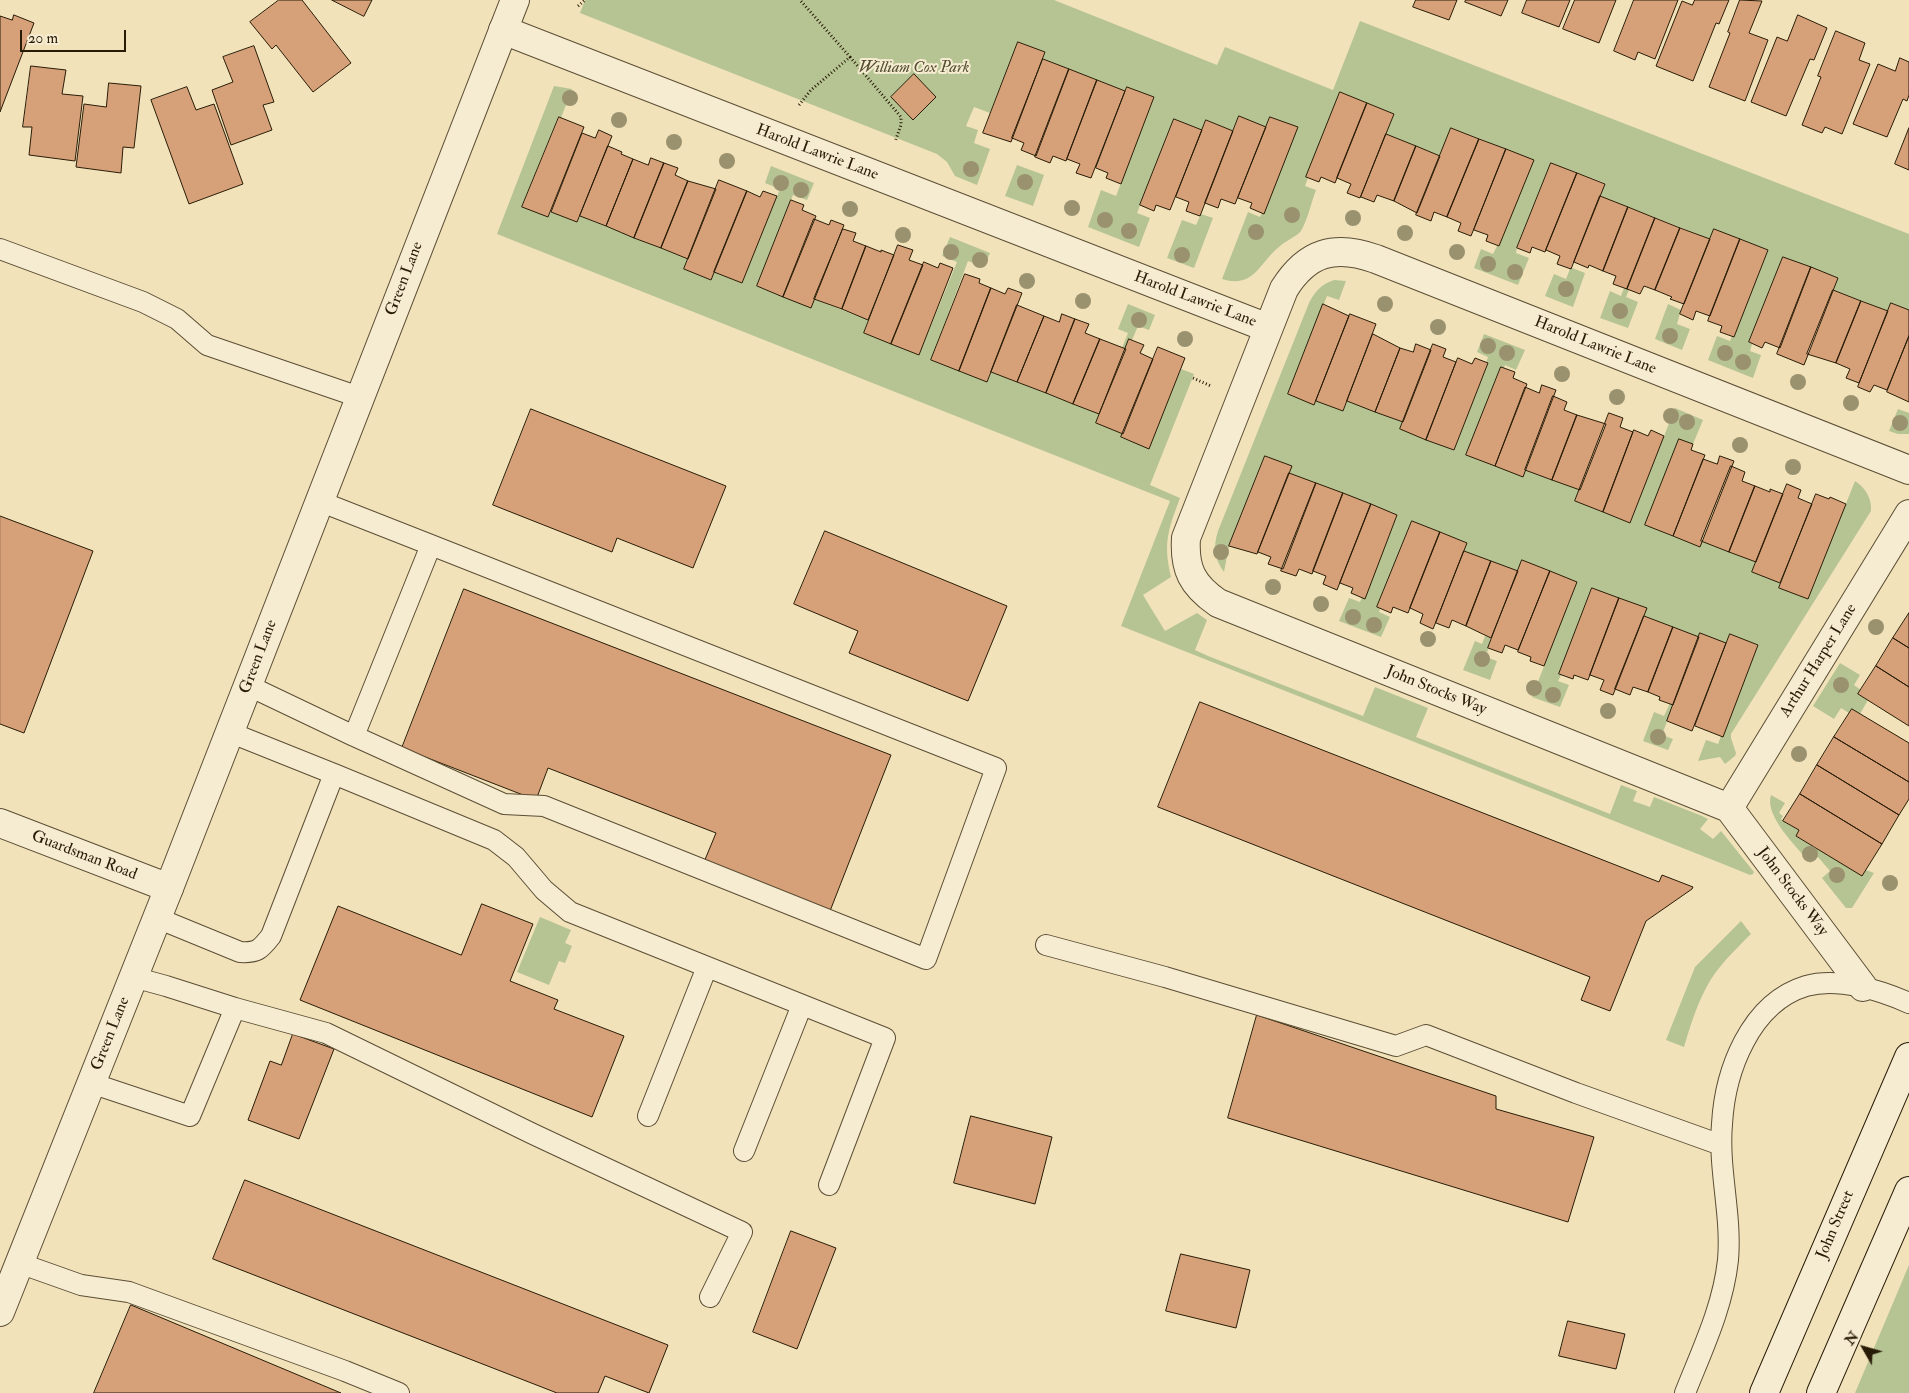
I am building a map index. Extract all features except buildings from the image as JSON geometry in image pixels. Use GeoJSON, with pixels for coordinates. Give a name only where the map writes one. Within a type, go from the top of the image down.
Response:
{"type":"FeatureCollection","features":[{"type":"Feature","properties":{"kind":"street","name":"Green Lane"},"geometry":{"type":"LineString","coordinates":[[0,1312],[169,888],[515,0]]}},
{"type":"Feature","properties":{"kind":"street","name":"Harold Lawrie Lane"},"geometry":{"type":"LineString","coordinates":[[503,30],[1268,328],[1284,289],[1295,272],[1312,258],[1345,251],[1366,255],[1909,470]]}},
{"type":"Feature","properties":{"kind":"street","name":"John Stocks Way"},"geometry":{"type":"LineString","coordinates":[[1268,328],[1186,538],[1186,564],[1191,577],[1199,587],[1218,603],[1229,609],[1729,808],[1863,987]]}},
{"type":"Feature","properties":{"kind":"street","name":"Arthur Harper Lane"},"geometry":{"type":"LineString","coordinates":[[1729,808],[1909,514]]}},
{"type":"Feature","properties":{"kind":"street","name":"Guardsman Road"},"geometry":{"type":"LineString","coordinates":[[0,822],[169,888]]}},
{"type":"Feature","properties":{"kind":"street","name":"John Street"},"geometry":{"type":"LineString","coordinates":[[1764,1393],[1909,1057]]}},
{"type":"Feature","properties":{"kind":"street"},"geometry":{"type":"LineString","coordinates":[[1821,1393],[1909,1191]]}},
{"type":"Feature","properties":{"kind":"lane"},"geometry":{"type":"LineString","coordinates":[[0,248],[143,302],[177,319],[207,345],[359,397]]}},
{"type":"Feature","properties":{"kind":"lane"},"geometry":{"type":"LineString","coordinates":[[247,685],[504,804],[544,806],[926,959],[996,768],[319,501]]}},
{"type":"Feature","properties":{"kind":"lane"},"geometry":{"type":"LineString","coordinates":[[354,736],[431,545]]}},
{"type":"Feature","properties":{"kind":"lane"},"geometry":{"type":"LineString","coordinates":[[229,732],[494,840],[516,857],[544,890],[570,912],[885,1038],[829,1185]]}},
{"type":"Feature","properties":{"kind":"lane"},"geometry":{"type":"LineString","coordinates":[[157,918],[240,952],[253,953],[262,947],[271,936],[334,774]]}},
{"type":"Feature","properties":{"kind":"lane"},"geometry":{"type":"LineString","coordinates":[[1046,945],[1165,977],[1396,1046],[1426,1035],[1721,1146]]}},
{"type":"Feature","properties":{"kind":"lane"},"geometry":{"type":"LineString","coordinates":[[648,1116],[707,967]]}},
{"type":"Feature","properties":{"kind":"lane"},"geometry":{"type":"LineString","coordinates":[[133,978],[326,1033],[533,1134],[742,1232],[710,1297]]}},
{"type":"Feature","properties":{"kind":"lane"},"geometry":{"type":"LineString","coordinates":[[1685,1393],[1708,1335],[1725,1281],[1728,1235],[1721,1146],[1724,1103],[1731,1073],[1746,1037],[1762,1015],[1782,998],[1806,987],[1826,984],[1863,987],[1887,993],[1909,1003]]}},
{"type":"Feature","properties":{"kind":"lane"},"geometry":{"type":"LineString","coordinates":[[744,1151],[802,1005]]}},
{"type":"Feature","properties":{"kind":"lane"},"geometry":{"type":"LineString","coordinates":[[91,1083],[190,1116],[235,1008]]}},
{"type":"Feature","properties":{"kind":"lane"},"geometry":{"type":"LineString","coordinates":[[20,1263],[81,1285],[129,1292],[345,1371],[398,1393]]}},
{"type":"Feature","properties":{"kind":"path"},"geometry":{"type":"LineString","coordinates":[[578,6],[585,0]]}},
{"type":"Feature","properties":{"kind":"path"},"geometry":{"type":"LineString","coordinates":[[800,0],[901,116],[901,125],[895,142]]}},
{"type":"Feature","properties":{"kind":"path"},"geometry":{"type":"LineString","coordinates":[[799,105],[811,90],[850,57]]}},
{"type":"Feature","properties":{"kind":"path"},"geometry":{"type":"LineString","coordinates":[[1193,378],[1219,389]]}},
{"type":"Feature","properties":{"kind":"green space","name":"William Cox Park"},"geometry":{"type":"Polygon","coordinates":[[[585,0],[1054,0],[1217,65],[1225,47],[1333,90],[1360,21],[1909,234],[1909,310],[1891,303],[1888,311],[1833,290],[1838,278],[1783,257],[1749,342],[1752,344],[1750,351],[1761,355],[1753,378],[1708,360],[1717,336],[1730,341],[1732,336],[1734,337],[1768,250],[1714,229],[1710,239],[1600,196],[1605,183],[1551,163],[1517,247],[1516,253],[1529,258],[1518,285],[1474,268],[1481,249],[1493,254],[1497,246],[1499,246],[1533,160],[1452,128],[1440,156],[1386,134],[1394,114],[1340,92],[1305,186],[1316,190],[1301,231],[1272,253],[1255,273],[1249,277],[1233,281],[1222,279],[1248,212],[1260,217],[1298,127],[1270,117],[1266,127],[1239,116],[1233,131],[1206,120],[1202,130],[1174,119],[1137,213],[1150,218],[1139,247],[1088,227],[1101,190],[1116,196],[1154,97],[1127,87],[1125,91],[1043,59],[1045,52],[1018,42],[990,113],[974,107],[966,126],[978,130],[974,143],[990,149],[977,185],[955,176],[947,162],[937,154],[580,13],[585,0]]]}},
{"type":"Feature","properties":{"kind":"green space"},"geometry":{"type":"Polygon","coordinates":[[[554,86],[572,89],[561,118],[558,117],[522,206],[548,217],[551,212],[577,222],[580,216],[688,259],[685,269],[711,280],[714,272],[742,283],[780,189],[765,183],[771,166],[814,183],[807,200],[793,195],[757,286],[783,297],[814,299],[868,320],[864,333],[919,355],[957,262],[942,256],[950,237],[990,253],[984,267],[968,261],[931,360],[987,382],[991,372],[1099,414],[1096,423],[1123,434],[1122,438],[1149,448],[1181,369],[1194,374],[1150,485],[1180,498],[1168,537],[1167,555],[1171,577],[1143,595],[1165,631],[1197,613],[1207,620],[1195,650],[1363,716],[1375,687],[1428,708],[1416,737],[1610,814],[1621,785],[1637,791],[1633,801],[1650,807],[1654,797],[1702,816],[1708,819],[1700,829],[1713,839],[1721,831],[1754,872],[1753,874],[1750,875],[1121,626],[1170,501],[497,234],[554,86]]]}},
{"type":"Feature","properties":{"kind":"green space"},"geometry":{"type":"Polygon","coordinates":[[[1017,165],[1044,175],[1033,206],[1005,196],[1017,165]]]}},
{"type":"Feature","properties":{"kind":"green space"},"geometry":{"type":"Polygon","coordinates":[[[1201,214],[1213,218],[1194,268],[1167,258],[1182,220],[1196,225],[1201,214]]]}},
{"type":"Feature","properties":{"kind":"green space"},"geometry":{"type":"Polygon","coordinates":[[[1572,268],[1585,273],[1573,307],[1545,296],[1554,274],[1566,279],[1572,268]]]}},
{"type":"Feature","properties":{"kind":"green space"},"geometry":{"type":"Polygon","coordinates":[[[1334,280],[1346,281],[1339,300],[1327,296],[1288,394],[1314,404],[1316,401],[1343,411],[1347,401],[1403,422],[1400,429],[1454,450],[1488,364],[1486,363],[1488,357],[1477,352],[1484,334],[1525,350],[1516,370],[1505,365],[1504,368],[1501,367],[1467,455],[1525,470],[1580,490],[1575,501],[1630,523],[1675,408],[1703,420],[1693,444],[1645,525],[1700,547],[1701,541],[1756,562],[1753,572],[1780,583],[1779,588],[1808,599],[1855,481],[1862,487],[1869,498],[1871,511],[1731,734],[1736,753],[1735,756],[1725,764],[1720,757],[1698,761],[1706,740],[1718,744],[1721,736],[1723,736],[1758,645],[1730,634],[1726,643],[1701,634],[1699,637],[1644,616],[1646,608],[1592,588],[1559,674],[1561,675],[1558,681],[1569,685],[1560,707],[1532,697],[1577,582],[1522,560],[1518,571],[1464,551],[1467,543],[1412,521],[1377,607],[1380,609],[1379,612],[1390,617],[1381,637],[1339,621],[1349,598],[1360,602],[1362,597],[1365,598],[1397,515],[1289,473],[1291,466],[1265,456],[1229,546],[1224,572],[1215,552],[1218,531],[1309,303],[1319,288],[1334,280]]]}},
{"type":"Feature","properties":{"kind":"green space"},"geometry":{"type":"Polygon","coordinates":[[[1624,288],[1629,290],[1626,297],[1638,302],[1628,328],[1600,318],[1610,291],[1621,296],[1624,288]]]}},
{"type":"Feature","properties":{"kind":"green space"},"geometry":{"type":"Polygon","coordinates":[[[1128,304],[1155,315],[1149,330],[1138,326],[1132,340],[1129,339],[1126,349],[1122,348],[1128,333],[1118,329],[1128,304]]]}},
{"type":"Feature","properties":{"kind":"green space"},"geometry":{"type":"Polygon","coordinates":[[[1668,304],[1681,310],[1677,324],[1690,329],[1682,350],[1655,339],[1668,304]]]}},
{"type":"Feature","properties":{"kind":"green space"},"geometry":{"type":"Polygon","coordinates":[[[1898,409],[1909,413],[1909,434],[1898,434],[1889,431],[1898,409]]]}},
{"type":"Feature","properties":{"kind":"green space"},"geometry":{"type":"Polygon","coordinates":[[[1485,636],[1491,638],[1486,657],[1497,661],[1490,680],[1463,670],[1475,641],[1482,644],[1485,636]]]}},
{"type":"Feature","properties":{"kind":"green space"},"geometry":{"type":"Polygon","coordinates":[[[1840,663],[1860,675],[1854,685],[1861,690],[1859,695],[1868,700],[1860,714],[1852,709],[1849,713],[1841,708],[1834,719],[1813,706],[1840,663]]]}},
{"type":"Feature","properties":{"kind":"green space"},"geometry":{"type":"Polygon","coordinates":[[[1670,703],[1673,705],[1662,735],[1673,739],[1668,750],[1643,741],[1654,712],[1664,716],[1670,703]]]}},
{"type":"Feature","properties":{"kind":"green space"},"geometry":{"type":"Polygon","coordinates":[[[1771,795],[1785,803],[1779,813],[1783,816],[1781,819],[1799,830],[1796,836],[1862,875],[1866,870],[1874,873],[1852,908],[1846,908],[1822,878],[1830,871],[1818,857],[1810,863],[1783,831],[1772,812],[1771,795]]]}},
{"type":"Feature","properties":{"kind":"green space"},"geometry":{"type":"Polygon","coordinates":[[[540,917],[571,930],[565,943],[572,946],[565,963],[559,961],[549,985],[517,972],[540,917]]]}},
{"type":"Feature","properties":{"kind":"green space"},"geometry":{"type":"Polygon","coordinates":[[[1741,921],[1751,934],[1726,959],[1710,980],[1696,1010],[1684,1047],[1666,1040],[1695,967],[1741,921]]]}},
{"type":"Feature","properties":{"kind":"green space"},"geometry":{"type":"Polygon","coordinates":[[[1909,1265],[1909,1393],[1855,1393],[1909,1265]]]}}]}
